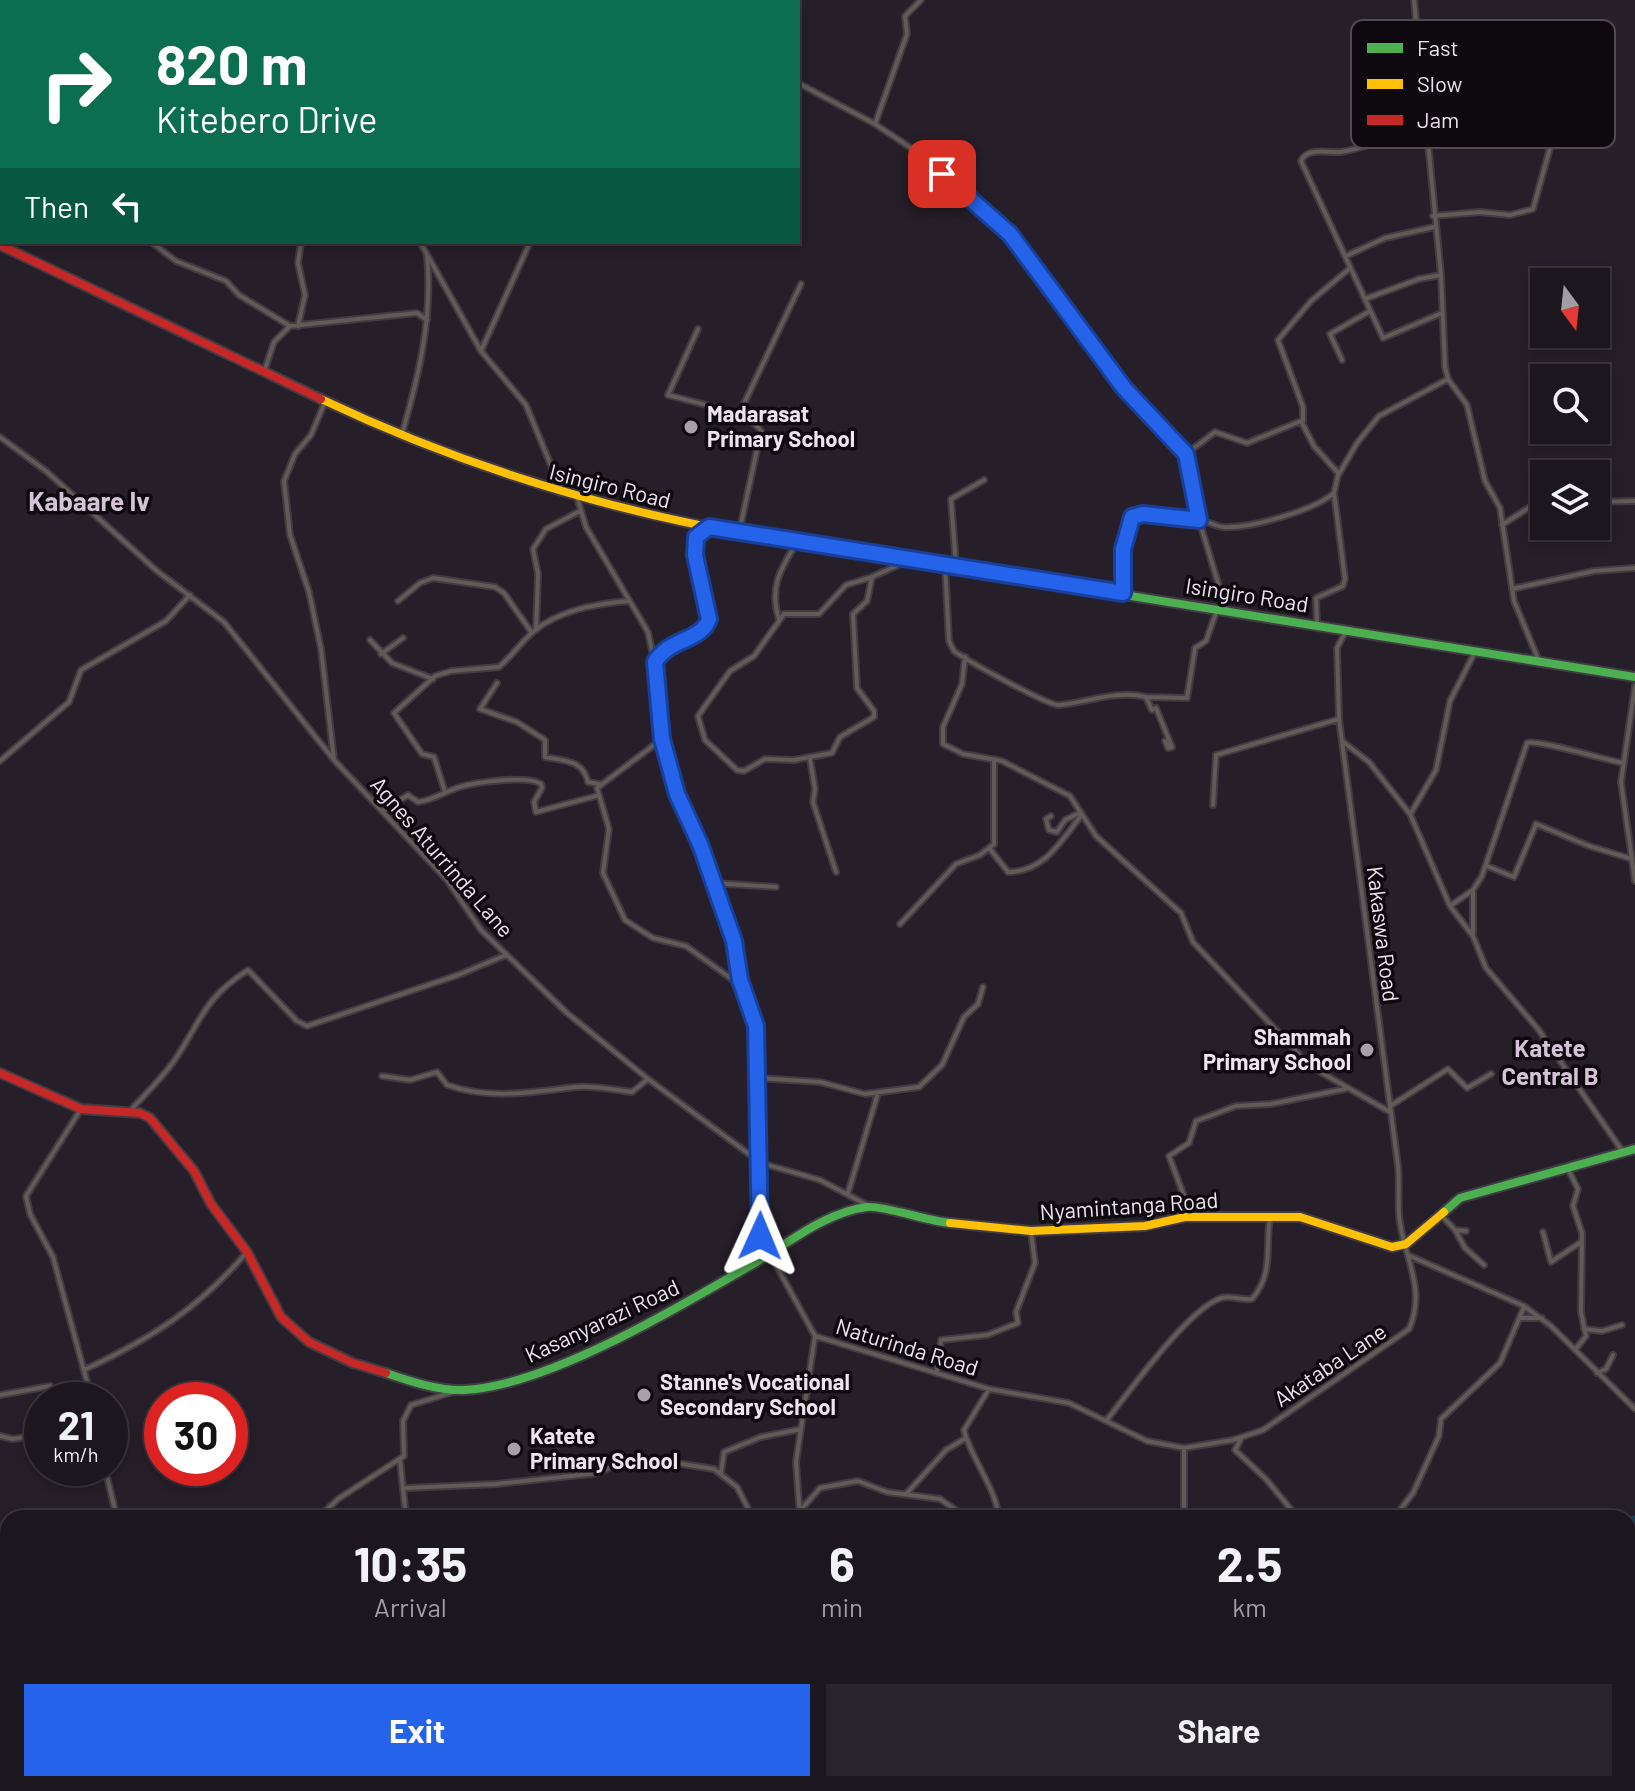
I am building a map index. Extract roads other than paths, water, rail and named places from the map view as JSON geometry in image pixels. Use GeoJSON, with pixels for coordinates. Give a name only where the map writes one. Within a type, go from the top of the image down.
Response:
{"type":"FeatureCollection","features":[{"type":"Feature","properties":{"kind":"street"},"geometry":{"type":"LineString","coordinates":[[875,124],[907,34],[905,16],[921,0]]}},
{"type":"Feature","properties":{"kind":"street"},"geometry":{"type":"LineString","coordinates":[[1414,0],[1416,20]]}},
{"type":"Feature","properties":{"kind":"street"},"geometry":{"type":"LineString","coordinates":[[800,84],[875,124],[920,154],[1010,234],[1124,388],[1186,454],[1222,609],[1208,638],[1195,648],[1187,698],[1089,697],[1055,705],[1027,694],[954,651],[949,641],[945,564]]}},
{"type":"Feature","properties":{"kind":"street"},"geometry":{"type":"LineString","coordinates":[[1358,148],[1311,152],[1301,158],[1309,184],[1384,339],[1443,313]]}},
{"type":"Feature","properties":{"kind":"street"},"geometry":{"type":"LineString","coordinates":[[1427,148],[1441,275],[1448,379],[1467,405],[1485,481],[1500,508],[1512,589],[1523,628],[1539,661]]}},
{"type":"Feature","properties":{"kind":"street"},"geometry":{"type":"LineString","coordinates":[[1433,216],[1466,212],[1510,215],[1533,209],[1550,148]]}},
{"type":"Feature","properties":{"kind":"street"},"geometry":{"type":"LineString","coordinates":[[1346,256],[1385,238],[1434,227]]}},
{"type":"Feature","properties":{"kind":"street"},"geometry":{"type":"LineString","coordinates":[[154,244],[176,261],[226,281],[239,295],[290,326],[417,313],[427,320]]}},
{"type":"Feature","properties":{"kind":"street"},"geometry":{"type":"LineString","coordinates":[[298,327],[305,295],[298,263],[301,244]]}},
{"type":"Feature","properties":{"kind":"street"},"geometry":{"type":"LineString","coordinates":[[421,244],[481,351],[526,405],[562,492]]}},
{"type":"Feature","properties":{"kind":"street"},"geometry":{"type":"LineString","coordinates":[[481,351],[529,244]]}},
{"type":"Feature","properties":{"kind":"street","name":"Isingiro Road"},"geometry":{"type":"LineString","coordinates":[[5,245],[264,372],[402,434],[469,462],[577,497],[739,533],[1635,677]]}},
{"type":"Feature","properties":{"kind":"street"},"geometry":{"type":"LineString","coordinates":[[402,434],[421,363],[427,320],[430,283],[427,252]]}},
{"type":"Feature","properties":{"kind":"street"},"geometry":{"type":"LineString","coordinates":[[1338,475],[1314,446],[1278,340],[1311,301],[1349,269]]}},
{"type":"Feature","properties":{"kind":"street"},"geometry":{"type":"LineString","coordinates":[[1365,299],[1410,281],[1441,275]]}},
{"type":"Feature","properties":{"kind":"street"},"geometry":{"type":"LineString","coordinates":[[738,416],[801,284]]}},
{"type":"Feature","properties":{"kind":"street"},"geometry":{"type":"LineString","coordinates":[[1342,360],[1330,333],[1370,311]]}},
{"type":"Feature","properties":{"kind":"street"},"geometry":{"type":"LineString","coordinates":[[264,372],[274,342],[290,326]]}},
{"type":"Feature","properties":{"kind":"street"},"geometry":{"type":"LineString","coordinates":[[698,329],[668,395],[738,416],[757,424],[761,431],[739,533]]}},
{"type":"Feature","properties":{"kind":"street"},"geometry":{"type":"LineString","coordinates":[[1317,624],[1316,598],[1343,586],[1345,579],[1334,493],[1338,475],[1379,416],[1448,379]]}},
{"type":"Feature","properties":{"kind":"street"},"geometry":{"type":"LineString","coordinates":[[326,400],[311,435],[295,454],[284,481],[290,535],[309,592],[321,649],[334,760]]}},
{"type":"Feature","properties":{"kind":"street"},"geometry":{"type":"LineString","coordinates":[[1186,454],[1215,432],[1247,443],[1303,421]]}},
{"type":"Feature","properties":{"kind":"street","name":"Agnes Aturrinda Lane"},"geometry":{"type":"LineString","coordinates":[[0,437],[46,471],[157,571],[224,622],[334,760],[447,880],[481,930],[506,955],[648,1079],[761,1163],[820,1180],[869,1206]]}},
{"type":"Feature","properties":{"kind":"street"},"geometry":{"type":"LineString","coordinates":[[956,566],[951,499],[984,480]]}},
{"type":"Feature","properties":{"kind":"street"},"geometry":{"type":"LineString","coordinates":[[1123,593],[1123,549],[1132,517],[1143,514],[1199,520],[1226,527],[1270,519],[1320,504],[1334,493]]}},
{"type":"Feature","properties":{"kind":"street"},"geometry":{"type":"LineString","coordinates":[[577,497],[580,511],[648,632],[655,662],[662,739],[681,809],[697,835],[734,941],[742,987],[756,1026],[760,1236],[815,1336],[796,1462],[799,1510]]}},
{"type":"Feature","properties":{"kind":"street"},"geometry":{"type":"LineString","coordinates":[[1610,502],[1635,501]]}},
{"type":"Feature","properties":{"kind":"street"},"geometry":{"type":"LineString","coordinates":[[1502,525],[1530,507]]}},
{"type":"Feature","properties":{"kind":"street"},"geometry":{"type":"LineString","coordinates":[[534,631],[538,574],[533,549],[546,529],[580,511]]}},
{"type":"Feature","properties":{"kind":"street"},"geometry":{"type":"LineString","coordinates":[[655,662],[669,645],[700,632],[707,625],[709,608],[694,547],[701,530],[709,527]]}},
{"type":"Feature","properties":{"kind":"street"},"geometry":{"type":"LineString","coordinates":[[779,619],[774,590],[779,571],[797,542]]}},
{"type":"Feature","properties":{"kind":"street"},"geometry":{"type":"LineString","coordinates":[[872,577],[867,601],[852,620],[857,688],[874,717],[840,737],[832,753],[810,758],[765,759],[741,771],[705,740],[699,728],[698,716],[730,671],[754,656],[786,613],[819,614],[846,585],[909,560]]}},
{"type":"Feature","properties":{"kind":"street"},"geometry":{"type":"LineString","coordinates":[[1512,589],[1594,571],[1635,568]]}},
{"type":"Feature","properties":{"kind":"street"},"geometry":{"type":"LineString","coordinates":[[398,601],[420,583],[433,578],[495,587],[504,593],[534,631]]}},
{"type":"Feature","properties":{"kind":"street"},"geometry":{"type":"LineString","coordinates":[[0,761],[69,702],[81,670],[166,621],[190,595]]}},
{"type":"Feature","properties":{"kind":"street"},"geometry":{"type":"LineString","coordinates":[[445,792],[434,757],[422,754],[394,713],[433,679],[451,671],[499,667],[534,631],[576,610],[628,601]]}},
{"type":"Feature","properties":{"kind":"street","name":"Kakaswa Road"},"geometry":{"type":"LineString","coordinates":[[1347,629],[1337,648],[1339,719],[1398,1166],[1399,1218],[1406,1244]]}},
{"type":"Feature","properties":{"kind":"street"},"geometry":{"type":"LineString","coordinates":[[381,654],[403,638]]}},
{"type":"Feature","properties":{"kind":"street"},"geometry":{"type":"LineString","coordinates":[[370,640],[392,663],[433,679]]}},
{"type":"Feature","properties":{"kind":"street"},"geometry":{"type":"LineString","coordinates":[[1410,814],[1436,770],[1450,701],[1476,650]]}},
{"type":"Feature","properties":{"kind":"street"},"geometry":{"type":"LineString","coordinates":[[965,657],[962,684],[946,717],[941,740],[946,747],[963,754],[994,759],[1070,796],[1080,815],[1117,857],[1168,898],[1181,913],[1193,942],[1310,1066],[1345,1089],[1390,1112]]}},
{"type":"Feature","properties":{"kind":"street"},"geometry":{"type":"LineString","coordinates":[[497,683],[480,709],[528,727],[545,740],[545,757],[577,763],[584,769],[588,782],[599,784]]}},
{"type":"Feature","properties":{"kind":"street"},"geometry":{"type":"LineString","coordinates":[[1635,686],[1623,763],[1622,794],[1635,881]]}},
{"type":"Feature","properties":{"kind":"street"},"geometry":{"type":"LineString","coordinates":[[1146,697],[1152,710],[1156,708],[1172,747],[1168,748],[1165,741]]}},
{"type":"Feature","properties":{"kind":"street"},"geometry":{"type":"LineString","coordinates":[[1213,805],[1216,755],[1339,719]]}},
{"type":"Feature","properties":{"kind":"street"},"geometry":{"type":"LineString","coordinates":[[662,739],[599,784],[597,796],[609,829],[603,873],[625,920],[653,938],[672,941],[702,955],[742,987]]}},
{"type":"Feature","properties":{"kind":"street"},"geometry":{"type":"LineString","coordinates":[[1342,741],[1369,762],[1410,814],[1450,906],[1473,936],[1495,982],[1538,1029],[1631,1151],[1567,1166],[1460,1198],[1406,1244]]}},
{"type":"Feature","properties":{"kind":"street"},"geometry":{"type":"LineString","coordinates":[[1450,906],[1473,890],[1486,866],[1529,741],[1623,763]]}},
{"type":"Feature","properties":{"kind":"street"},"geometry":{"type":"LineString","coordinates":[[810,758],[815,789],[813,802],[836,872]]}},
{"type":"Feature","properties":{"kind":"street"},"geometry":{"type":"LineString","coordinates":[[900,924],[956,864],[990,849],[995,840],[994,759]]}},
{"type":"Feature","properties":{"kind":"street"},"geometry":{"type":"LineString","coordinates":[[383,811],[408,795],[418,802],[463,786],[535,779],[542,788],[534,802],[536,812],[597,796]]}},
{"type":"Feature","properties":{"kind":"street"},"geometry":{"type":"LineString","coordinates":[[1051,816],[1046,819],[1049,830],[1057,832],[1065,820],[1080,815]]}},
{"type":"Feature","properties":{"kind":"street"},"geometry":{"type":"LineString","coordinates":[[990,849],[1008,872],[1020,870],[1052,856],[1080,815]]}},
{"type":"Feature","properties":{"kind":"street"},"geometry":{"type":"LineString","coordinates":[[1486,866],[1514,877],[1536,824],[1589,846],[1632,859]]}},
{"type":"Feature","properties":{"kind":"street"},"geometry":{"type":"LineString","coordinates":[[713,883],[776,887]]}},
{"type":"Feature","properties":{"kind":"street"},"geometry":{"type":"LineString","coordinates":[[1473,890],[1473,936]]}},
{"type":"Feature","properties":{"kind":"street"},"geometry":{"type":"LineString","coordinates":[[129,1112],[177,1058],[209,1001],[222,987],[248,970],[297,1021],[307,1026],[458,975],[506,955]]}},
{"type":"Feature","properties":{"kind":"street"},"geometry":{"type":"LineString","coordinates":[[759,1078],[820,1082],[865,1094],[919,1087],[942,1065],[964,1017],[978,1004],[983,987]]}},
{"type":"Feature","properties":{"kind":"street"},"geometry":{"type":"LineString","coordinates":[[1390,1106],[1448,1069],[1467,1088],[1491,1074]]}},
{"type":"Feature","properties":{"kind":"street"},"geometry":{"type":"LineString","coordinates":[[382,1076],[410,1080],[437,1072],[447,1085],[489,1094],[541,1093],[579,1087],[632,1092],[648,1079]]}},
{"type":"Feature","properties":{"kind":"street","name":"Kasanyarazi Road"},"geometry":{"type":"LineString","coordinates":[[0,1073],[81,1109],[129,1112],[150,1118],[172,1144],[247,1252],[281,1317],[309,1342],[353,1363],[407,1380],[462,1390],[503,1383],[571,1360],[690,1301],[768,1255]]}},
{"type":"Feature","properties":{"kind":"street"},"geometry":{"type":"LineString","coordinates":[[1185,1217],[1184,1196],[1169,1156],[1189,1143],[1196,1121],[1236,1106],[1271,1104],[1345,1089]]}},
{"type":"Feature","properties":{"kind":"street"},"geometry":{"type":"LineString","coordinates":[[848,1193],[878,1093]]}},
{"type":"Feature","properties":{"kind":"street"},"geometry":{"type":"LineString","coordinates":[[81,1109],[26,1196],[30,1214],[53,1257],[89,1382]]}},
{"type":"Feature","properties":{"kind":"street"},"geometry":{"type":"LineString","coordinates":[[1567,1166],[1578,1189],[1573,1206],[1581,1242],[1581,1312],[1586,1336],[1575,1350]]}},
{"type":"Feature","properties":{"kind":"street"},"geometry":{"type":"LineString","coordinates":[[768,1255],[830,1218],[869,1206]]}},
{"type":"Feature","properties":{"kind":"street","name":"Nyamintanga Road"},"geometry":{"type":"LineString","coordinates":[[869,1206],[925,1221],[1031,1231],[1145,1226],[1185,1217],[1300,1217],[1375,1244],[1406,1244]]}},
{"type":"Feature","properties":{"kind":"street"},"geometry":{"type":"LineString","coordinates":[[1440,1213],[1465,1248],[1484,1265]]}},
{"type":"Feature","properties":{"kind":"street"},"geometry":{"type":"LineString","coordinates":[[1106,1421],[1153,1361],[1212,1302],[1228,1297],[1252,1299],[1256,1295],[1268,1269],[1271,1216]]}},
{"type":"Feature","properties":{"kind":"street"},"geometry":{"type":"LineString","coordinates":[[1455,1230],[1466,1231]]}},
{"type":"Feature","properties":{"kind":"street"},"geometry":{"type":"LineString","coordinates":[[937,1371],[941,1340],[987,1335],[1018,1323],[1016,1312],[1035,1263],[1031,1231]]}},
{"type":"Feature","properties":{"kind":"street"},"geometry":{"type":"LineString","coordinates":[[1543,1232],[1551,1262],[1581,1242]]}},
{"type":"Feature","properties":{"kind":"street","name":"Akataba Lane"},"geometry":{"type":"LineString","coordinates":[[1184,1448],[1241,1438],[1263,1430],[1409,1329],[1416,1301],[1406,1244]]}},
{"type":"Feature","properties":{"kind":"street"},"geometry":{"type":"LineString","coordinates":[[86,1369],[148,1339],[174,1322],[224,1279],[247,1252]]}},
{"type":"Feature","properties":{"kind":"street"},"geometry":{"type":"LineString","coordinates":[[1410,1256],[1524,1306],[1542,1318],[1635,1409]]}},
{"type":"Feature","properties":{"kind":"street"},"geometry":{"type":"LineString","coordinates":[[1400,1510],[1413,1493],[1439,1436],[1441,1419],[1500,1363],[1524,1306]]}},
{"type":"Feature","properties":{"kind":"street"},"geometry":{"type":"LineString","coordinates":[[1520,1318],[1542,1318]]}},
{"type":"Feature","properties":{"kind":"street"},"geometry":{"type":"LineString","coordinates":[[1584,1329],[1602,1331],[1622,1325]]}},
{"type":"Feature","properties":{"kind":"street","name":"Naturinda Road"},"geometry":{"type":"LineString","coordinates":[[815,1336],[989,1389],[1069,1403],[1147,1441],[1184,1448]]}},
{"type":"Feature","properties":{"kind":"street"},"geometry":{"type":"LineString","coordinates":[[1597,1373],[1606,1369],[1613,1355]]}},
{"type":"Feature","properties":{"kind":"street"},"geometry":{"type":"LineString","coordinates":[[989,1389],[965,1424],[966,1438],[997,1503],[997,1510]]}},
{"type":"Feature","properties":{"kind":"street"},"geometry":{"type":"LineString","coordinates":[[328,1510],[359,1484],[400,1460],[405,1451],[405,1411],[420,1400],[462,1390]]}},
{"type":"Feature","properties":{"kind":"street"},"geometry":{"type":"LineString","coordinates":[[0,1395],[24,1391]]}},
{"type":"Feature","properties":{"kind":"street"},"geometry":{"type":"LineString","coordinates":[[721,1473],[724,1452],[761,1437],[801,1429]]}},
{"type":"Feature","properties":{"kind":"street"},"geometry":{"type":"LineString","coordinates":[[0,1436],[24,1437]]}},
{"type":"Feature","properties":{"kind":"street"},"geometry":{"type":"LineString","coordinates":[[905,1495],[916,1488],[946,1450],[966,1438]]}},
{"type":"Feature","properties":{"kind":"street"},"geometry":{"type":"LineString","coordinates":[[1241,1438],[1235,1450],[1266,1479],[1291,1510]]}},
{"type":"Feature","properties":{"kind":"street"},"geometry":{"type":"LineString","coordinates":[[1184,1448],[1184,1510]]}},
{"type":"Feature","properties":{"kind":"street"},"geometry":{"type":"LineString","coordinates":[[406,1488],[497,1484],[599,1473],[637,1458],[695,1465],[721,1473],[737,1487],[749,1510]]}},
{"type":"Feature","properties":{"kind":"street"},"geometry":{"type":"LineString","coordinates":[[400,1460],[406,1488],[406,1510]]}},
{"type":"Feature","properties":{"kind":"street"},"geometry":{"type":"LineString","coordinates":[[803,1510],[820,1488],[858,1481],[905,1495],[940,1499],[956,1510]]}},
{"type":"Feature","properties":{"kind":"street"},"geometry":{"type":"LineString","coordinates":[[109,1486],[115,1510]]}},
{"type":"Feature","properties":{"kind":"place","name":"Madarasat Primary School"},"geometry":{"type":"Point","coordinates":[691,427]}},
{"type":"Feature","properties":{"kind":"place","name":"Shammah Primary School"},"geometry":{"type":"Point","coordinates":[1367,1050]}},
{"type":"Feature","properties":{"kind":"place","name":"Stanne's Vocational Secondary School"},"geometry":{"type":"Point","coordinates":[644,1395]}},
{"type":"Feature","properties":{"kind":"place","name":"Katete Primary School"},"geometry":{"type":"Point","coordinates":[514,1449]}},
{"type":"Feature","properties":{"kind":"district","name":"Kabaare Iv"},"geometry":{"type":"Point","coordinates":[89,502]}},
{"type":"Feature","properties":{"kind":"district","name":"Katete Central B"},"geometry":{"type":"Point","coordinates":[1550,1063]}}]}
